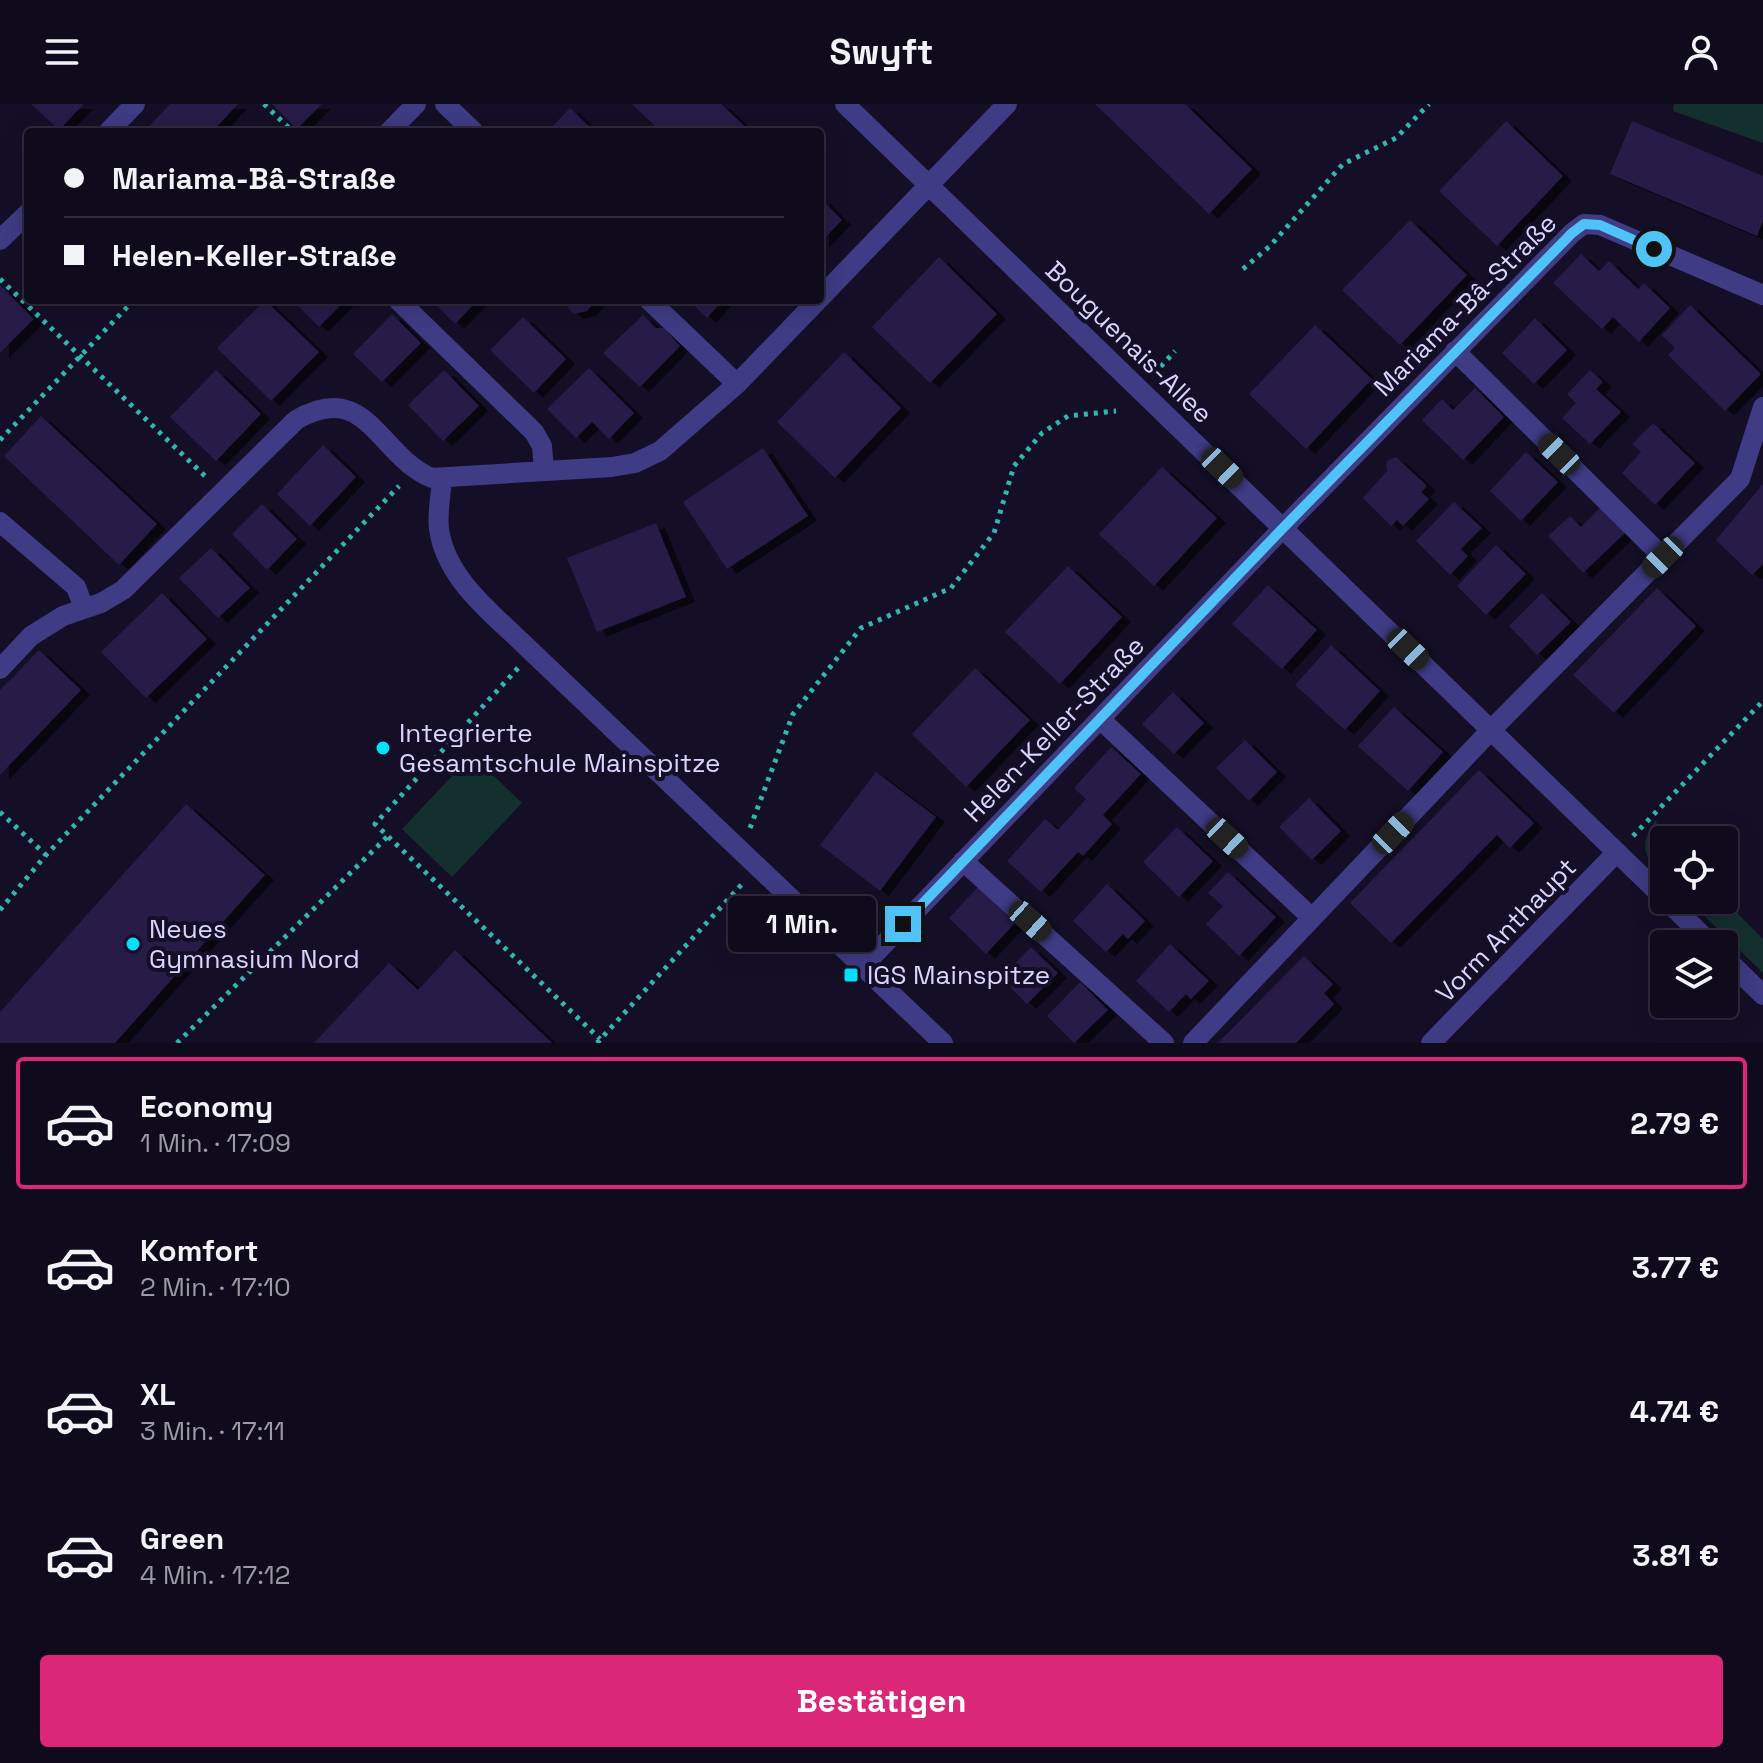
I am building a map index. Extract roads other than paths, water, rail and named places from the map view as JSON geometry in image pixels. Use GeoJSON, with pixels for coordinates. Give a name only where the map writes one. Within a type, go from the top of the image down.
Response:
{"type":"FeatureCollection","features":[{"type":"Feature","properties":{"kind":"street"},"geometry":{"type":"LineString","coordinates":[[112,128],[135,104]]}},
{"type":"Feature","properties":{"kind":"street"},"geometry":{"type":"LineString","coordinates":[[393,128],[416,104]]}},
{"type":"Feature","properties":{"kind":"street"},"geometry":{"type":"LineString","coordinates":[[445,104],[470,128]]}},
{"type":"Feature","properties":{"kind":"street","name":"Bouguenais-Allee"},"geometry":{"type":"LineString","coordinates":[[845,104],[1650,884]]}},
{"type":"Feature","properties":{"kind":"street"},"geometry":{"type":"LineString","coordinates":[[824,294],[1007,104]]}},
{"type":"Feature","properties":{"kind":"street"},"geometry":{"type":"LineString","coordinates":[[0,240],[24,217]]}},
{"type":"Feature","properties":{"kind":"street","name":"Mariama-Bâ-Straße"},"geometry":{"type":"LineString","coordinates":[[1283,528],[1584,224],[1600,225],[1763,295]]}},
{"type":"Feature","properties":{"kind":"street"},"geometry":{"type":"LineString","coordinates":[[402,304],[534,432],[542,446],[544,471]]}},
{"type":"Feature","properties":{"kind":"street"},"geometry":{"type":"LineString","coordinates":[[653,304],[737,384]]}},
{"type":"Feature","properties":{"kind":"street"},"geometry":{"type":"LineString","coordinates":[[0,669],[31,636],[63,616],[101,603],[123,590],[296,420],[326,407],[343,408],[360,417],[416,468],[432,478],[635,463],[660,451],[737,384],[814,304]]}},
{"type":"Feature","properties":{"kind":"street"},"geometry":{"type":"LineString","coordinates":[[1455,351],[1663,557]]}},
{"type":"Feature","properties":{"kind":"street"},"geometry":{"type":"LineString","coordinates":[[1193,1043],[1492,729],[1740,479],[1763,407]]}},
{"type":"Feature","properties":{"kind":"street"},"geometry":{"type":"LineString","coordinates":[[442,478],[438,524],[442,545],[450,564],[467,587],[943,1043]]}},
{"type":"Feature","properties":{"kind":"street"},"geometry":{"type":"LineString","coordinates":[[0,522],[76,587],[84,608]]}},
{"type":"Feature","properties":{"kind":"street","name":"Helen-Keller-Straße"},"geometry":{"type":"LineString","coordinates":[[863,966],[1283,528]]}},
{"type":"Feature","properties":{"kind":"street"},"geometry":{"type":"LineString","coordinates":[[1100,719],[1312,918]]}},
{"type":"Feature","properties":{"kind":"street","name":"Vorm Anthaupt"},"geometry":{"type":"LineString","coordinates":[[1431,1043],[1617,852]]}},
{"type":"Feature","properties":{"kind":"street"},"geometry":{"type":"LineString","coordinates":[[963,861],[1164,1043]]}},
{"type":"Feature","properties":{"kind":"street","name":"Bouguenais-Allee"},"geometry":{"type":"LineString","coordinates":[[1680,914],[1697,930]]}},
{"type":"Feature","properties":{"kind":"street"},"geometry":{"type":"LineString","coordinates":[[1738,971],[1763,995]]}},
{"type":"Feature","properties":{"kind":"place","name":"Integrierte Gesamtschule Mainspitze"},"geometry":{"type":"Point","coordinates":[383,748]}},
{"type":"Feature","properties":{"kind":"place","name":"Neues Gymnasium Nord"},"geometry":{"type":"Point","coordinates":[133,944]}},
{"type":"Feature","properties":{"kind":"place","name":"IGS Mainspitze"},"geometry":{"type":"Point","coordinates":[851,975]}}]}
